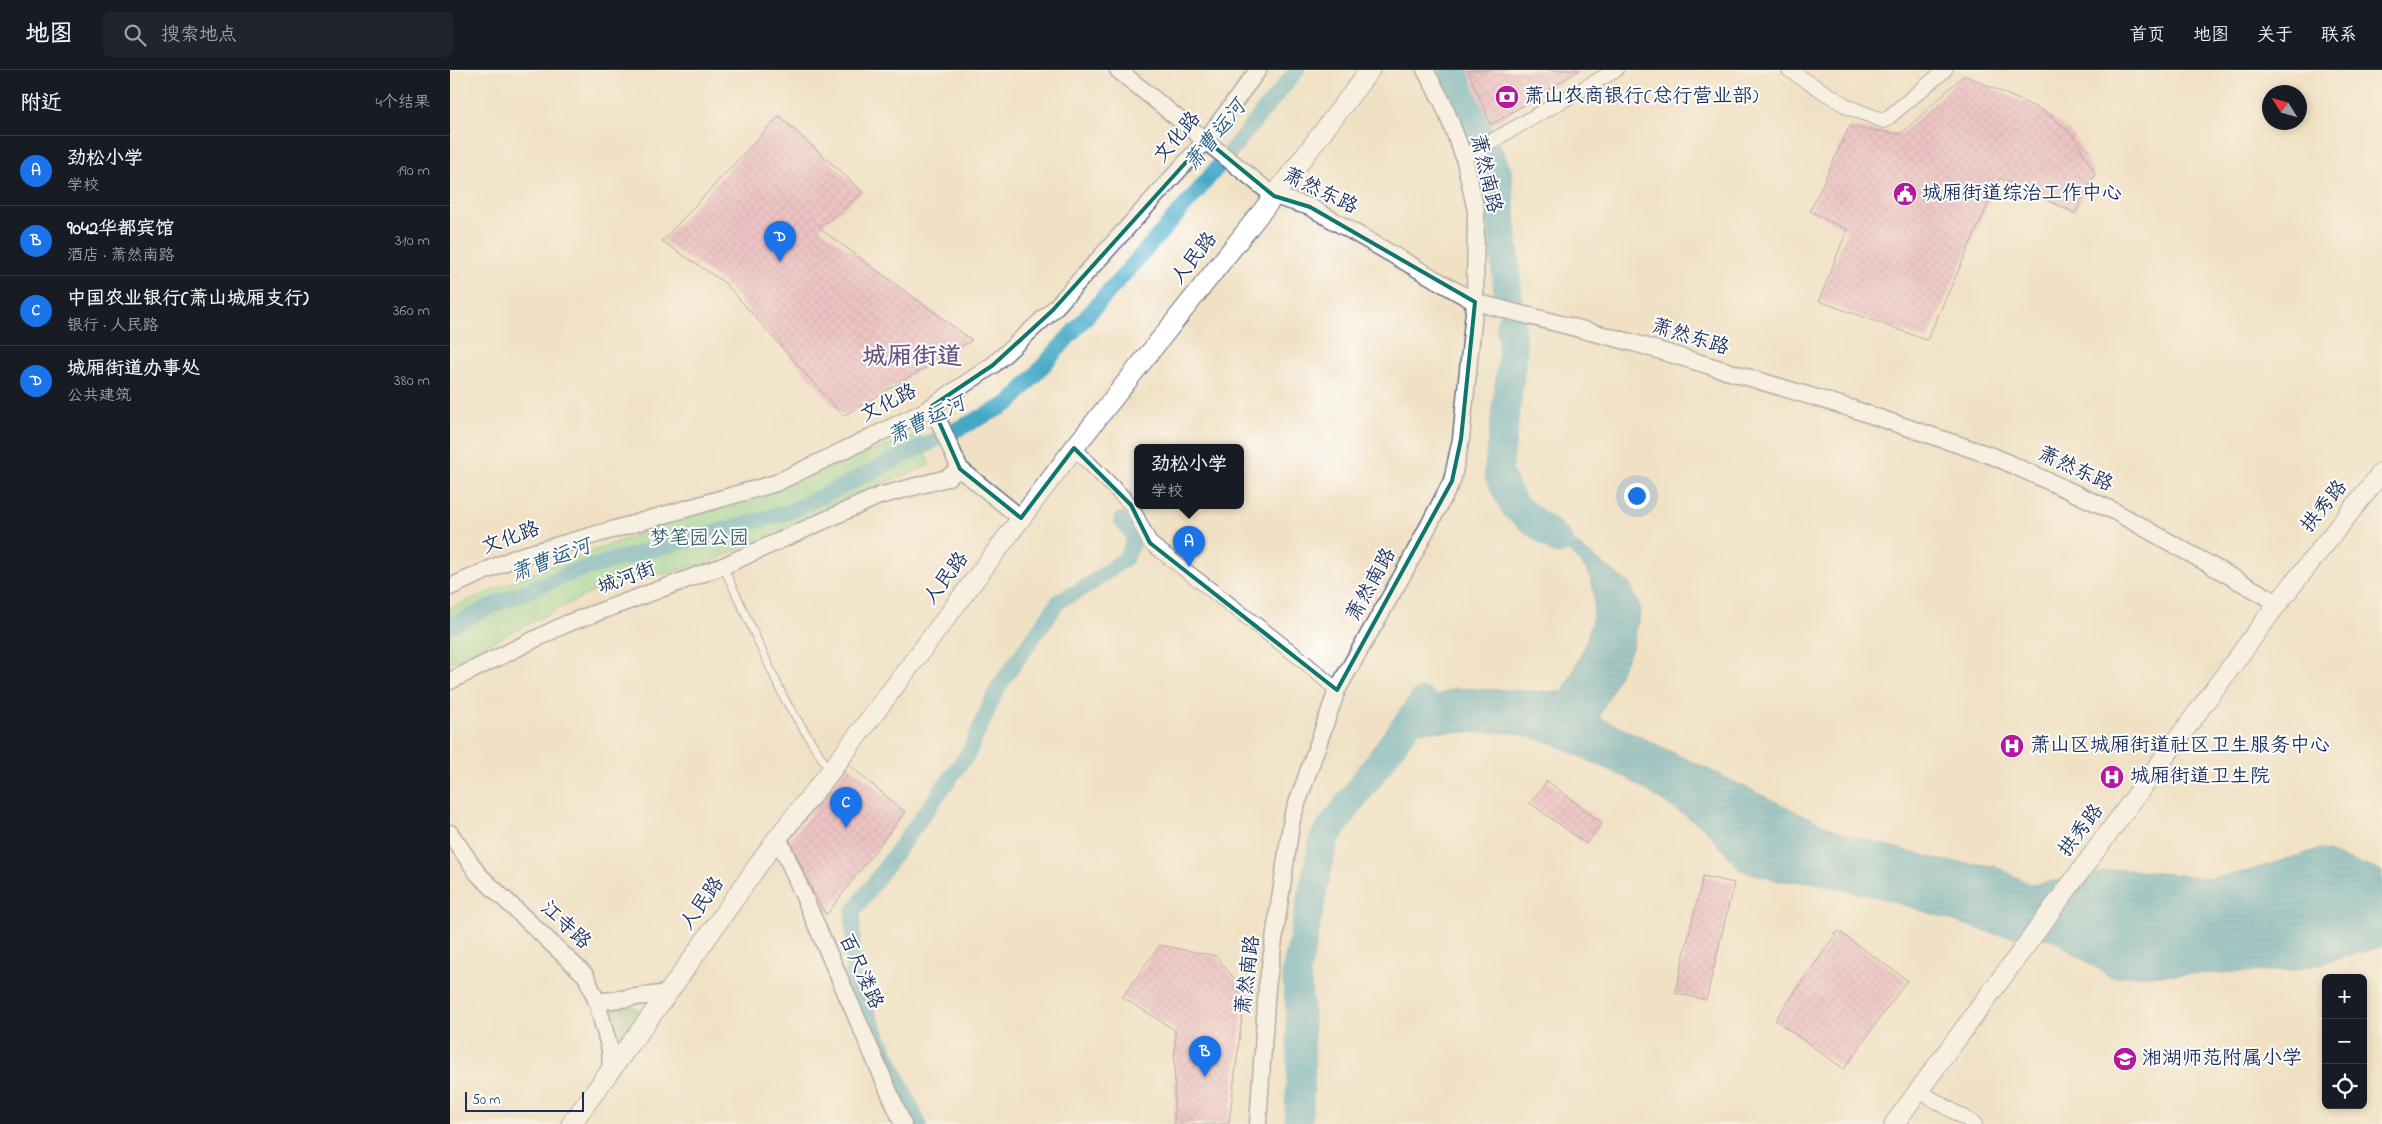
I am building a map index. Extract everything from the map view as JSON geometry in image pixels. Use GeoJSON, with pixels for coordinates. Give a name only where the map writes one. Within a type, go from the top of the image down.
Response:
{"type":"FeatureCollection","features":[{"type":"Feature","properties":{"kind":"main road","name":"人民路"},"geometry":{"type":"LineString","coordinates":[[571,1124],[668,993],[778,837],[830,772],[1074,448],[1274,196],[1370,70]]}},
{"type":"Feature","properties":{"kind":"main road","name":"拱秀路"},"geometry":{"type":"LineString","coordinates":[[1894,1124],[2278,602],[2382,472]]}},
{"type":"Feature","properties":{"kind":"street","name":"萧然东路"},"geometry":{"type":"LineString","coordinates":[[1118,70],[1274,196],[1310,207],[1475,302],[1652,349],[1850,408],[1995,457],[2114,511],[2278,602]]}},
{"type":"Feature","properties":{"kind":"street","name":"文化路"},"geometry":{"type":"LineString","coordinates":[[450,587],[517,557],[776,483],[932,406],[993,365],[1053,310],[1209,143],[1258,70]]}},
{"type":"Feature","properties":{"kind":"street","name":"萧然南路"},"geometry":{"type":"LineString","coordinates":[[1258,1124],[1267,987],[1292,818],[1337,690],[1407,567],[1452,481],[1461,439],[1475,302],[1476,211],[1464,157],[1443,103],[1425,70]]}},
{"type":"Feature","properties":{"kind":"street"},"geometry":{"type":"LineString","coordinates":[[1464,157],[1616,70]]}},
{"type":"Feature","properties":{"kind":"street"},"geometry":{"type":"LineString","coordinates":[[1789,70],[1848,107],[1884,121],[1944,70]]}},
{"type":"Feature","properties":{"kind":"street"},"geometry":{"type":"LineString","coordinates":[[932,406],[960,469],[1021,518]]}},
{"type":"Feature","properties":{"kind":"street"},"geometry":{"type":"LineString","coordinates":[[1074,448],[1131,505],[1150,543],[1301,659],[1337,690]]}},
{"type":"Feature","properties":{"kind":"street","name":"城河街"},"geometry":{"type":"LineString","coordinates":[[450,681],[566,624],[723,566],[879,496],[947,478],[960,469]]}},
{"type":"Feature","properties":{"kind":"street","name":"江寺路"},"geometry":{"type":"LineString","coordinates":[[450,833],[478,874],[586,976],[597,1002],[610,1050],[611,1071]]}},
{"type":"Feature","properties":{"kind":"street","name":"百尺溇路"},"geometry":{"type":"LineString","coordinates":[[778,837],[903,1124]]}},
{"type":"Feature","properties":{"kind":"street"},"geometry":{"type":"LineString","coordinates":[[597,1002],[668,993]]}},
{"type":"Feature","properties":{"kind":"street"},"geometry":{"type":"LineString","coordinates":[[1919,1090],[1975,1124]]}},
{"type":"Feature","properties":{"kind":"lane"},"geometry":{"type":"LineString","coordinates":[[723,566],[785,700],[830,772]]}},
{"type":"Feature","properties":{"kind":"highlighted area"},"geometry":{"type":"Polygon","coordinates":[[[1206,140],[1274,196],[1310,207],[1475,302],[1461,439],[1452,481],[1337,690],[1150,543],[1131,505],[1074,448],[1021,518],[960,469],[932,406],[993,365],[1053,310],[1206,140]]]}},
{"type":"Feature","properties":{"kind":"green space","name":"梦笔园公园"},"geometry":{"type":"Polygon","coordinates":[[[919,434],[930,465],[838,502],[708,563],[596,590],[450,663],[450,608],[545,568],[919,434]]]}},
{"type":"Feature","properties":{"kind":"green space"},"geometry":{"type":"Polygon","coordinates":[[[629,1006],[637,1008],[640,1016],[626,1037],[613,1034],[608,1015],[611,1010],[629,1006]]]}},
{"type":"Feature","properties":{"kind":"water"},"geometry":{"type":"Polygon","coordinates":[[[1560,531],[1630,584],[1641,609],[1632,649],[1599,717],[1841,833],[1941,860],[1995,866],[2032,885],[2119,869],[2210,878],[2244,872],[2319,849],[2382,871],[2382,947],[2297,970],[2110,977],[2052,939],[1998,935],[1888,900],[1811,882],[1779,881],[1740,870],[1703,827],[1628,779],[1549,742],[1514,733],[1403,731],[1423,702],[1454,688],[1562,692],[1576,664],[1589,630],[1594,596],[1591,580],[1583,566],[1558,543],[1560,531]]]}},
{"type":"Feature","properties":{"kind":"building","name":"萧山农商银行(总行营业部)"},"geometry":{"type":"Polygon","coordinates":[[[1468,70],[1580,70],[1491,125],[1468,70]]]}},
{"type":"Feature","properties":{"kind":"building","name":"城厢街道综治工作中心"},"geometry":{"type":"Polygon","coordinates":[[[1964,75],[2046,112],[2074,136],[2095,174],[2075,213],[2000,178],[1927,340],[1819,301],[1847,230],[1810,211],[1849,127],[1901,134],[1964,75]]]}},
{"type":"Feature","properties":{"kind":"building"},"geometry":{"type":"Polygon","coordinates":[[[779,116],[863,192],[819,228],[972,340],[843,416],[725,283],[662,241],[779,116]]]}},
{"type":"Feature","properties":{"kind":"building"},"geometry":{"type":"Polygon","coordinates":[[[849,765],[905,812],[826,915],[814,894],[790,840],[849,765]]]}},
{"type":"Feature","properties":{"kind":"building"},"geometry":{"type":"Polygon","coordinates":[[[1547,781],[1602,823],[1586,844],[1530,803],[1547,781]]]}},
{"type":"Feature","properties":{"kind":"building"},"geometry":{"type":"Polygon","coordinates":[[[1703,876],[1734,883],[1706,1000],[1675,993],[1703,876]]]}},
{"type":"Feature","properties":{"kind":"building"},"geometry":{"type":"Polygon","coordinates":[[[1838,931],[1907,980],[1844,1069],[1775,1020],[1838,931]]]}},
{"type":"Feature","properties":{"kind":"building"},"geometry":{"type":"Polygon","coordinates":[[[1160,945],[1216,956],[1245,992],[1229,1124],[1174,1124],[1175,1030],[1122,997],[1160,945]]]}},
{"type":"Feature","properties":{"kind":"waterway","name":"萧曹运河"},"geometry":{"type":"LineString","coordinates":[[450,626],[502,601],[576,571],[792,511],[1010,403],[1197,192],[1297,70]]}},
{"type":"Feature","properties":{"kind":"waterway"},"geometry":{"type":"LineString","coordinates":[[1453,70],[1462,96],[1498,174],[1508,296]]}},
{"type":"Feature","properties":{"kind":"waterway"},"geometry":{"type":"LineString","coordinates":[[1510,325],[1513,352],[1498,473],[1514,506],[1558,540]]}},
{"type":"Feature","properties":{"kind":"waterway"},"geometry":{"type":"LineString","coordinates":[[919,1124],[853,982],[853,912],[969,752],[997,689],[1059,601],[1086,587],[1127,557],[1135,537],[1121,520]]}},
{"type":"Feature","properties":{"kind":"waterway"},"geometry":{"type":"LineString","coordinates":[[1298,1124],[1301,1071],[1300,1012],[1296,973],[1324,838],[1423,702]]}},
{"type":"Feature","properties":{"kind":"place","name":"萧山农商银行(总行营业部)"},"geometry":{"type":"Point","coordinates":[1507,97]}},
{"type":"Feature","properties":{"kind":"place","name":"城厢街道综治工作中心"},"geometry":{"type":"Point","coordinates":[1905,194]}},
{"type":"Feature","properties":{"kind":"place","name":"城厢街道办事处"},"geometry":{"type":"Point","coordinates":[780,262]}},
{"type":"Feature","properties":{"kind":"place","name":"劲松小学"},"geometry":{"type":"Point","coordinates":[1189,567]}},
{"type":"Feature","properties":{"kind":"place","name":"萧山区城厢街道社区卫生服务中心"},"geometry":{"type":"Point","coordinates":[2012,746]}},
{"type":"Feature","properties":{"kind":"place","name":"城厢街道卫生院"},"geometry":{"type":"Point","coordinates":[2112,777]}},
{"type":"Feature","properties":{"kind":"place","name":"中国农业银行(萧山城厢支行)"},"geometry":{"type":"Point","coordinates":[846,828]}},
{"type":"Feature","properties":{"kind":"place","name":"湘湖师范附属小学"},"geometry":{"type":"Point","coordinates":[2125,1059]}},
{"type":"Feature","properties":{"kind":"place","name":"9042华都宾馆"},"geometry":{"type":"Point","coordinates":[1205,1077]}},
{"type":"Feature","properties":{"kind":"district","name":"城厢街道"},"geometry":{"type":"Point","coordinates":[912,358]}}]}
